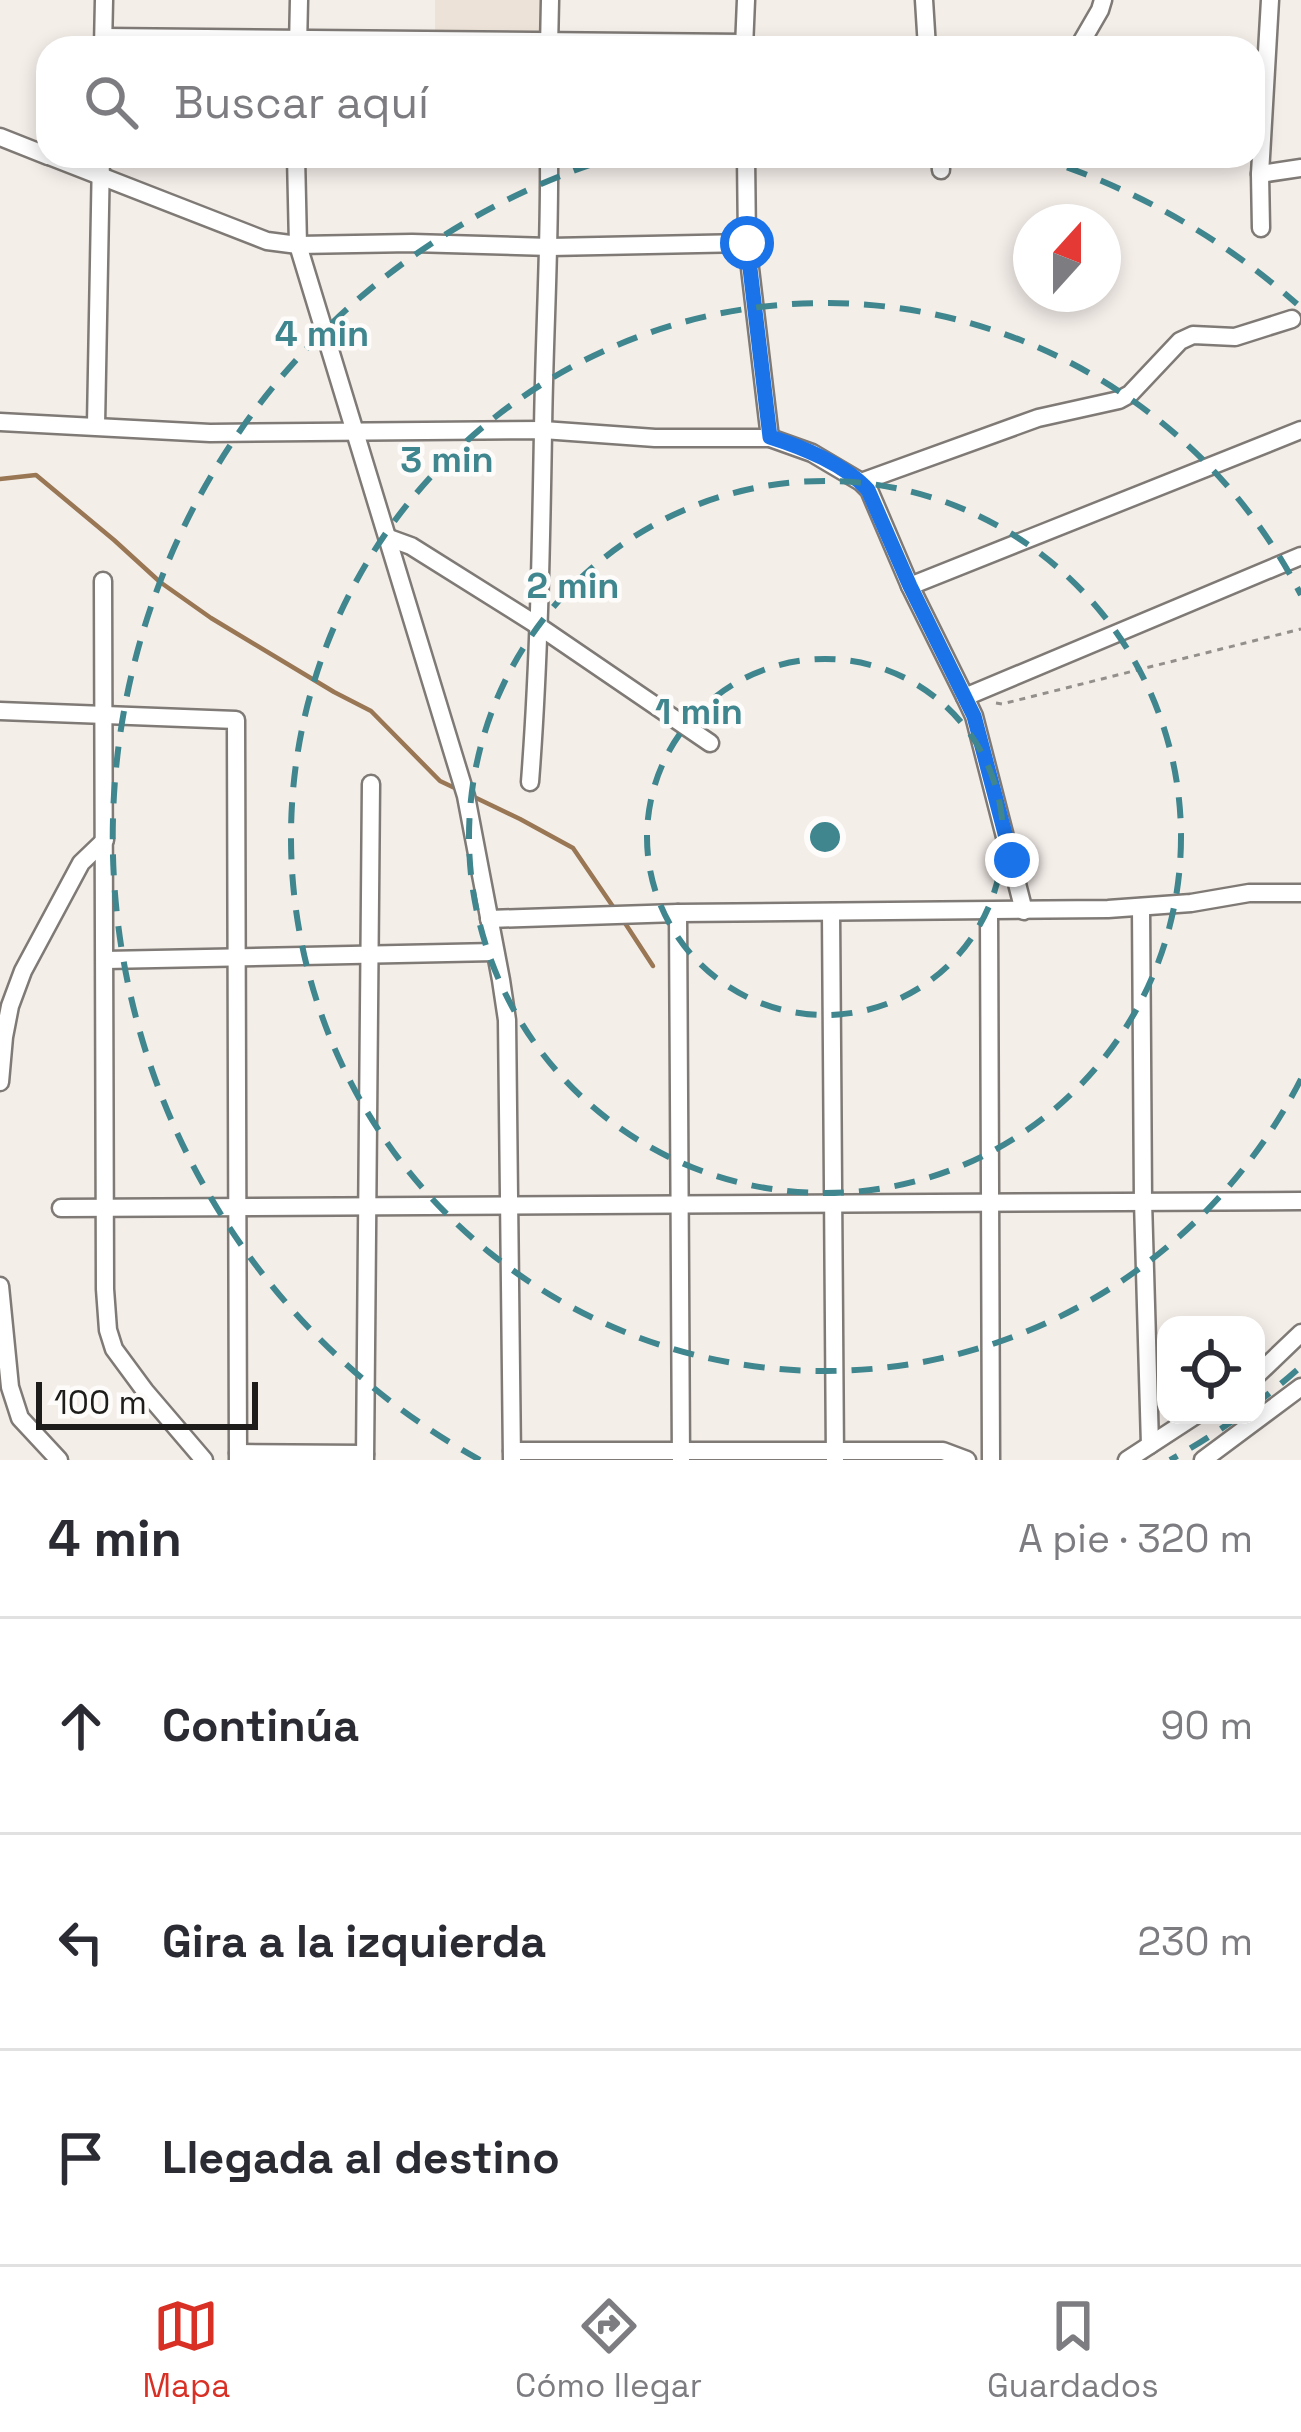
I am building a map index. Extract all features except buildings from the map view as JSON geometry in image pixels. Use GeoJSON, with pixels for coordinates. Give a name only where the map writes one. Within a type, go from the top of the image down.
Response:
{"type":"FeatureCollection","features":[{"type":"Feature","properties":{"kind":"street"},"geometry":{"type":"LineString","coordinates":[[104,0],[104,36]]}},
{"type":"Feature","properties":{"kind":"street"},"geometry":{"type":"LineString","coordinates":[[298,36],[299,0]]}},
{"type":"Feature","properties":{"kind":"street"},"geometry":{"type":"LineString","coordinates":[[549,36],[550,0]]}},
{"type":"Feature","properties":{"kind":"street"},"geometry":{"type":"LineString","coordinates":[[744,36],[746,0]]}},
{"type":"Feature","properties":{"kind":"street"},"geometry":{"type":"LineString","coordinates":[[923,0],[927,36]]}},
{"type":"Feature","properties":{"kind":"street"},"geometry":{"type":"LineString","coordinates":[[1085,36],[1103,0]]}},
{"type":"Feature","properties":{"kind":"street"},"geometry":{"type":"LineString","coordinates":[[1265,87],[1270,0]]}},
{"type":"Feature","properties":{"kind":"street"},"geometry":{"type":"LineString","coordinates":[[0,137],[36,151]]}},
{"type":"Feature","properties":{"kind":"street"},"geometry":{"type":"LineString","coordinates":[[80,168],[267,241],[298,245],[747,243]]}},
{"type":"Feature","properties":{"kind":"street"},"geometry":{"type":"LineString","coordinates":[[96,425],[101,168]]}},
{"type":"Feature","properties":{"kind":"street"},"geometry":{"type":"LineString","coordinates":[[296,168],[298,245],[466,796],[507,1020],[512,1455],[835,1456],[943,1451],[967,1460]]}},
{"type":"Feature","properties":{"kind":"street"},"geometry":{"type":"LineString","coordinates":[[530,782],[540,627],[549,168]]}},
{"type":"Feature","properties":{"kind":"street"},"geometry":{"type":"LineString","coordinates":[[746,168],[747,243],[770,437]]}},
{"type":"Feature","properties":{"kind":"street"},"geometry":{"type":"LineString","coordinates":[[1260,168],[1261,228]]}},
{"type":"Feature","properties":{"kind":"street"},"geometry":{"type":"LineString","coordinates":[[1260,174],[1301,168]]}},
{"type":"Feature","properties":{"kind":"street"},"geometry":{"type":"LineString","coordinates":[[861,482],[1039,418],[1119,400],[1180,341],[1193,335],[1235,337],[1292,319]]}},
{"type":"Feature","properties":{"kind":"street"},"geometry":{"type":"LineString","coordinates":[[0,422],[209,433],[543,430],[655,439],[770,437],[798,446],[868,490],[979,737],[1024,911]]}},
{"type":"Feature","properties":{"kind":"street"},"geometry":{"type":"LineString","coordinates":[[910,586],[1301,430]]}},
{"type":"Feature","properties":{"kind":"street"},"geometry":{"type":"LineString","coordinates":[[389,538],[411,546],[540,627],[710,743]]}},
{"type":"Feature","properties":{"kind":"street"},"geometry":{"type":"LineString","coordinates":[[964,698],[1301,556]]}},
{"type":"Feature","properties":{"kind":"street"},"geometry":{"type":"LineString","coordinates":[[103,581],[105,1289],[109,1330],[115,1349],[204,1460]]}},
{"type":"Feature","properties":{"kind":"street"},"geometry":{"type":"LineString","coordinates":[[0,711],[236,721],[238,1456],[365,1457],[371,784]]}},
{"type":"Feature","properties":{"kind":"street"},"geometry":{"type":"LineString","coordinates":[[0,1082],[7,1021],[23,970],[81,863],[105,840]]}},
{"type":"Feature","properties":{"kind":"street"},"geometry":{"type":"LineString","coordinates":[[489,919],[1024,911],[1301,893]]}},
{"type":"Feature","properties":{"kind":"street"},"geometry":{"type":"LineString","coordinates":[[1141,907],[1142,1201],[1150,1445]]}},
{"type":"Feature","properties":{"kind":"street"},"geometry":{"type":"LineString","coordinates":[[989,911],[991,1460]]}},
{"type":"Feature","properties":{"kind":"street"},"geometry":{"type":"LineString","coordinates":[[831,912],[835,1456]]}},
{"type":"Feature","properties":{"kind":"street"},"geometry":{"type":"LineString","coordinates":[[678,913],[681,1455]]}},
{"type":"Feature","properties":{"kind":"street"},"geometry":{"type":"LineString","coordinates":[[105,960],[495,952]]}},
{"type":"Feature","properties":{"kind":"street"},"geometry":{"type":"LineString","coordinates":[[1301,1184],[1301,1212]]}},
{"type":"Feature","properties":{"kind":"street"},"geometry":{"type":"LineString","coordinates":[[61,1208],[1300,1201]]}},
{"type":"Feature","properties":{"kind":"street"},"geometry":{"type":"LineString","coordinates":[[0,1286],[10,1387],[20,1418],[59,1460]]}},
{"type":"Feature","properties":{"kind":"street"},"geometry":{"type":"LineString","coordinates":[[1265,1367],[1301,1333]]}},
{"type":"Feature","properties":{"kind":"street"},"geometry":{"type":"LineString","coordinates":[[1203,1460],[1301,1387]]}},
{"type":"Feature","properties":{"kind":"street"},"geometry":{"type":"LineString","coordinates":[[1127,1460],[1182,1424]]}},
{"type":"Feature","properties":{"kind":"street"},"geometry":{"type":"LineString","coordinates":[[1227,1460],[1233,1438]]}},
{"type":"Feature","properties":{"kind":"path"},"geometry":{"type":"LineString","coordinates":[[964,698],[1002,704],[1301,628]]}},
{"type":"Feature","properties":{"kind":"shaded area"},"geometry":{"type":"Polygon","coordinates":[[[435,0],[541,0],[540,33],[435,31],[435,0]]]}},
{"type":"Feature","properties":{"kind":"waterway"},"geometry":{"type":"LineString","coordinates":[[0,479],[36,475],[160,582],[211,618],[371,711],[440,781],[459,790]]}},
{"type":"Feature","properties":{"kind":"waterway"},"geometry":{"type":"LineString","coordinates":[[470,795],[573,848],[616,911]]}},
{"type":"Feature","properties":{"kind":"waterway"},"geometry":{"type":"LineString","coordinates":[[623,920],[653,966]]}},
{"type":"Feature","properties":{"kind":"route"},"geometry":{"type":"LineString","coordinates":[[747,243],[770,437],[812,453],[868,490],[974,716],[1012,860]]}}]}
